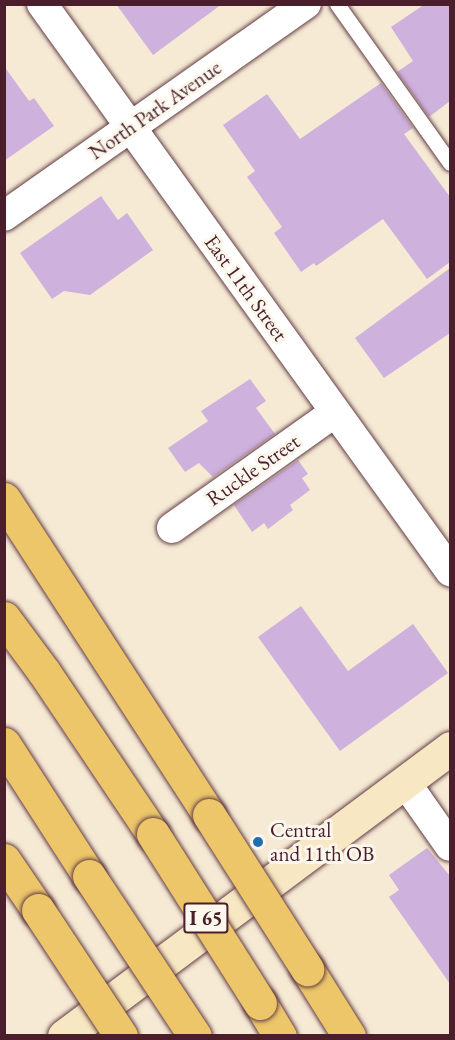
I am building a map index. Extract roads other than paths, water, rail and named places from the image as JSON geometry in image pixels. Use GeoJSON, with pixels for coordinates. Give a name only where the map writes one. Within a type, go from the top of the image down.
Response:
{"type":"FeatureCollection","features":[{"type":"Feature","properties":{"kind":"highway"},"geometry":{"type":"LineString","coordinates":[[4,499],[349,1035]]}},
{"type":"Feature","properties":{"kind":"highway"},"geometry":{"type":"LineString","coordinates":[[4,602],[44,672]]}},
{"type":"Feature","properties":{"kind":"highway","name":"I 65"},"geometry":{"type":"LineString","coordinates":[[4,618],[44,672],[153,834],[280,1035]]}},
{"type":"Feature","properties":{"kind":"highway"},"geometry":{"type":"LineString","coordinates":[[4,744],[195,1035]]}},
{"type":"Feature","properties":{"kind":"highway"},"geometry":{"type":"LineString","coordinates":[[4,860],[121,1035]]}},
{"type":"Feature","properties":{"kind":"main road"},"geometry":{"type":"LineString","coordinates":[[64,1035],[450,748]]}},
{"type":"Feature","properties":{"kind":"street","name":"East 11th Street"},"geometry":{"type":"LineString","coordinates":[[42,4],[129,128],[450,571]]}},
{"type":"Feature","properties":{"kind":"street","name":"North Park Avenue"},"geometry":{"type":"LineString","coordinates":[[6,212],[306,4]]}},
{"type":"Feature","properties":{"kind":"street","name":"Ruckle Street"},"geometry":{"type":"LineString","coordinates":[[172,528],[335,412]]}},
{"type":"Feature","properties":{"kind":"street"},"geometry":{"type":"LineString","coordinates":[[405,782],[450,846]]}},
{"type":"Feature","properties":{"kind":"lane"},"geometry":{"type":"LineString","coordinates":[[337,4],[450,163]]}},
{"type":"Feature","properties":{"kind":"place","name":"Central and 11th OB"},"geometry":{"type":"Point","coordinates":[258,842]}}]}
